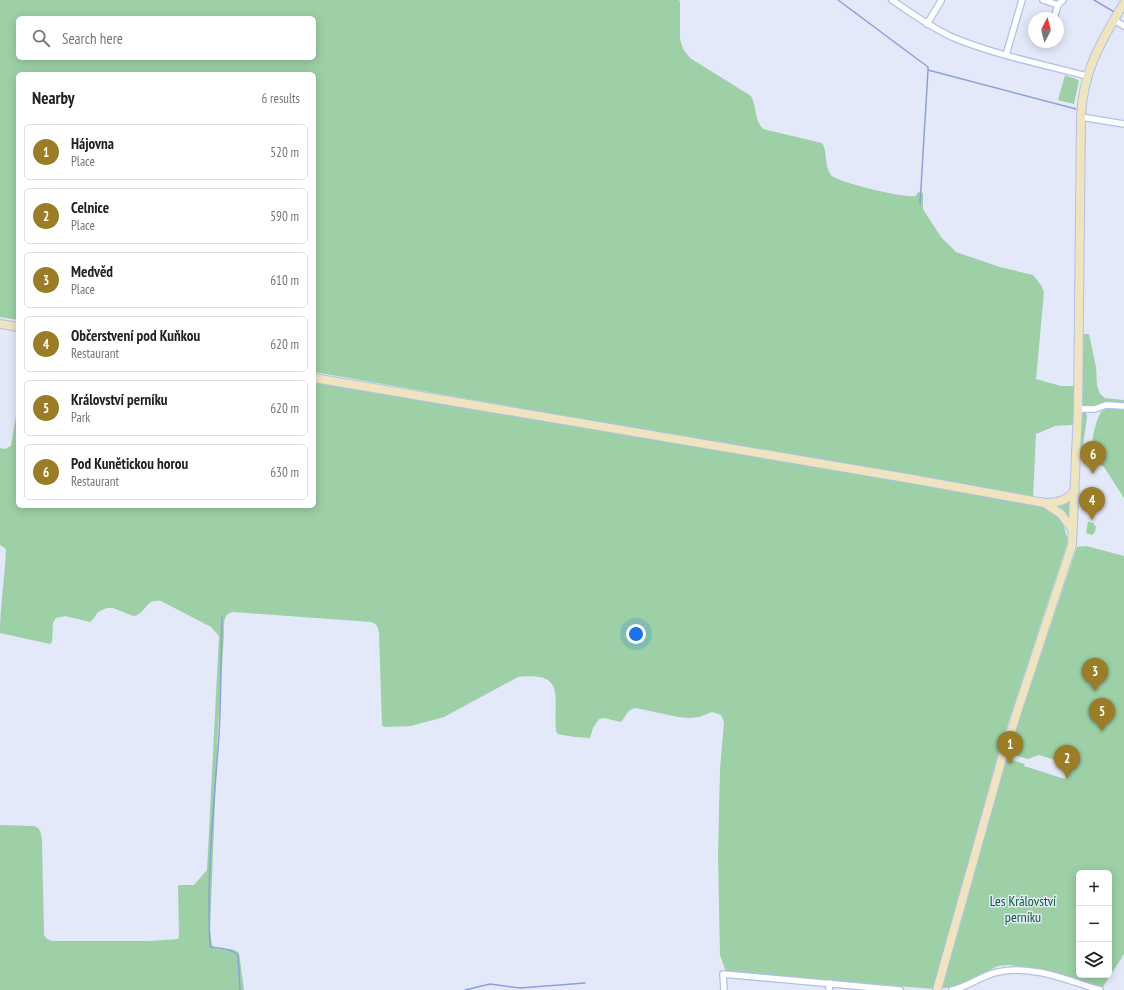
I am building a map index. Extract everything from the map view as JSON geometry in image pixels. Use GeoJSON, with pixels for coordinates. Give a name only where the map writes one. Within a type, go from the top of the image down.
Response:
{"type":"FeatureCollection","features":[{"type":"Feature","properties":{"kind":"street"},"geometry":{"type":"LineString","coordinates":[[892,0],[927,24],[951,36],[979,47],[1087,76]]}},
{"type":"Feature","properties":{"kind":"street"},"geometry":{"type":"LineString","coordinates":[[1006,55],[1022,0]]}},
{"type":"Feature","properties":{"kind":"street"},"geometry":{"type":"LineString","coordinates":[[1043,0],[1058,5]]}},
{"type":"Feature","properties":{"kind":"street"},"geometry":{"type":"LineString","coordinates":[[1056,12],[1058,5],[1063,0]]}},
{"type":"Feature","properties":{"kind":"street"},"geometry":{"type":"LineString","coordinates":[[927,24],[941,1]]}},
{"type":"Feature","properties":{"kind":"street"},"geometry":{"type":"LineString","coordinates":[[938,990],[1003,755],[1072,545],[1078,408],[1081,117],[1087,76],[1097,50],[1124,3]]}},
{"type":"Feature","properties":{"kind":"street"},"geometry":{"type":"LineString","coordinates":[[1116,16],[1124,26]]}},
{"type":"Feature","properties":{"kind":"street"},"geometry":{"type":"LineString","coordinates":[[1081,117],[1124,124]]}},
{"type":"Feature","properties":{"kind":"street"},"geometry":{"type":"LineString","coordinates":[[0,324],[16,327]]}},
{"type":"Feature","properties":{"kind":"street"},"geometry":{"type":"LineString","coordinates":[[316,378],[906,478],[1045,503],[1062,501],[1075,492]]}},
{"type":"Feature","properties":{"kind":"street"},"geometry":{"type":"LineString","coordinates":[[1078,408],[1095,409],[1106,405],[1124,406]]}},
{"type":"Feature","properties":{"kind":"street"},"geometry":{"type":"LineString","coordinates":[[1045,503],[1061,514],[1072,529]]}},
{"type":"Feature","properties":{"kind":"street"},"geometry":{"type":"LineString","coordinates":[[952,990],[959,989],[989,974],[1012,969],[1042,973],[1100,990]]}},
{"type":"Feature","properties":{"kind":"street"},"geometry":{"type":"LineString","coordinates":[[724,990],[723,974],[900,990]]}},
{"type":"Feature","properties":{"kind":"street"},"geometry":{"type":"LineString","coordinates":[[829,990],[830,983]]}},
{"type":"Feature","properties":{"kind":"green space"},"geometry":{"type":"Polygon","coordinates":[[[0,0],[679,0],[680,39],[683,49],[690,58],[751,96],[758,121],[763,129],[822,143],[831,175],[845,182],[886,193],[900,195],[916,196],[918,192],[923,193],[923,209],[941,237],[956,252],[1000,267],[1033,275],[1041,285],[1044,292],[1036,379],[1061,386],[1074,386],[1073,425],[1055,426],[1036,434],[1033,498],[316,372],[316,72],[16,72],[16,320],[0,317],[0,0]]]}},
{"type":"Feature","properties":{"kind":"green space"},"geometry":{"type":"Polygon","coordinates":[[[1065,75],[1079,81],[1074,104],[1058,100],[1065,75]]]}},
{"type":"Feature","properties":{"kind":"green space"},"geometry":{"type":"Polygon","coordinates":[[[1084,334],[1089,334],[1096,367],[1097,385],[1100,394],[1105,398],[1124,400],[1124,404],[1106,403],[1085,406],[1081,404],[1082,338],[1084,334]]]}},
{"type":"Feature","properties":{"kind":"green space"},"geometry":{"type":"Polygon","coordinates":[[[316,382],[906,482],[1032,504],[1053,510],[1063,523],[1068,541],[998,754],[934,989],[726,972],[720,955],[718,855],[720,769],[724,722],[721,715],[712,712],[699,717],[689,718],[636,708],[628,711],[621,722],[604,718],[599,719],[593,728],[590,738],[558,734],[556,731],[556,697],[554,689],[551,683],[544,678],[534,676],[518,677],[444,717],[411,726],[384,727],[382,725],[379,633],[378,627],[375,624],[371,622],[233,612],[227,615],[224,624],[218,726],[210,930],[212,945],[215,948],[231,949],[239,953],[244,990],[0,990],[0,825],[34,826],[38,828],[40,832],[42,841],[44,935],[47,939],[53,941],[150,941],[178,939],[178,886],[194,885],[207,870],[219,636],[211,627],[161,601],[151,602],[138,615],[133,616],[113,608],[107,608],[98,612],[90,622],[65,616],[56,618],[53,623],[52,642],[50,644],[0,633],[6,549],[0,545],[0,448],[5,449],[11,446],[16,416],[16,508],[316,508],[316,382]]]}},
{"type":"Feature","properties":{"kind":"green space"},"geometry":{"type":"Polygon","coordinates":[[[1105,408],[1124,409],[1124,498],[1104,467],[1090,456],[1096,423],[1105,408]]]}},
{"type":"Feature","properties":{"kind":"green space"},"geometry":{"type":"Polygon","coordinates":[[[1082,413],[1086,413],[1087,417],[1082,453],[1080,451],[1080,418],[1082,413]]]}},
{"type":"Feature","properties":{"kind":"green space"},"geometry":{"type":"Polygon","coordinates":[[[1072,500],[1071,520],[1064,512],[1056,507],[1072,500]]]}},
{"type":"Feature","properties":{"kind":"green space"},"geometry":{"type":"Polygon","coordinates":[[[1088,522],[1094,523],[1096,526],[1095,532],[1092,535],[1086,533],[1088,522]]]}},
{"type":"Feature","properties":{"kind":"green space","name":"Les Království perníku"},"geometry":{"type":"Polygon","coordinates":[[[1086,546],[1124,556],[1124,954],[1112,973],[1112,870],[1076,870],[1076,978],[1109,978],[1103,987],[1044,970],[1009,965],[998,966],[955,987],[943,988],[942,985],[1006,760],[1009,759],[1025,764],[1024,766],[1065,779],[1070,765],[1039,755],[1028,759],[1008,753],[1077,547],[1086,546]]]}},
{"type":"Feature","properties":{"kind":"waterway"},"geometry":{"type":"LineString","coordinates":[[838,0],[928,67],[928,70],[1076,109]]}},
{"type":"Feature","properties":{"kind":"waterway"},"geometry":{"type":"LineString","coordinates":[[1094,0],[1116,13]]}},
{"type":"Feature","properties":{"kind":"waterway"},"geometry":{"type":"LineString","coordinates":[[920,204],[928,70]]}},
{"type":"Feature","properties":{"kind":"waterway"},"geometry":{"type":"LineString","coordinates":[[222,617],[219,735],[209,894],[210,947],[229,950],[238,956],[240,990]]}},
{"type":"Feature","properties":{"kind":"waterway"},"geometry":{"type":"LineString","coordinates":[[465,990],[490,984],[520,988],[585,983]]}},
{"type":"Feature","properties":{"kind":"place","name":"Pod Kunětickou horou"},"geometry":{"type":"Point","coordinates":[1093,474]}},
{"type":"Feature","properties":{"kind":"place","name":"Občerstvení pod Kuňkou"},"geometry":{"type":"Point","coordinates":[1092,520]}},
{"type":"Feature","properties":{"kind":"place","name":"Medvěd"},"geometry":{"type":"Point","coordinates":[1095,691]}},
{"type":"Feature","properties":{"kind":"place","name":"Království perníku"},"geometry":{"type":"Point","coordinates":[1102,731]}},
{"type":"Feature","properties":{"kind":"place","name":"Hájovna"},"geometry":{"type":"Point","coordinates":[1010,764]}},
{"type":"Feature","properties":{"kind":"place","name":"Celnice"},"geometry":{"type":"Point","coordinates":[1067,778]}}]}
